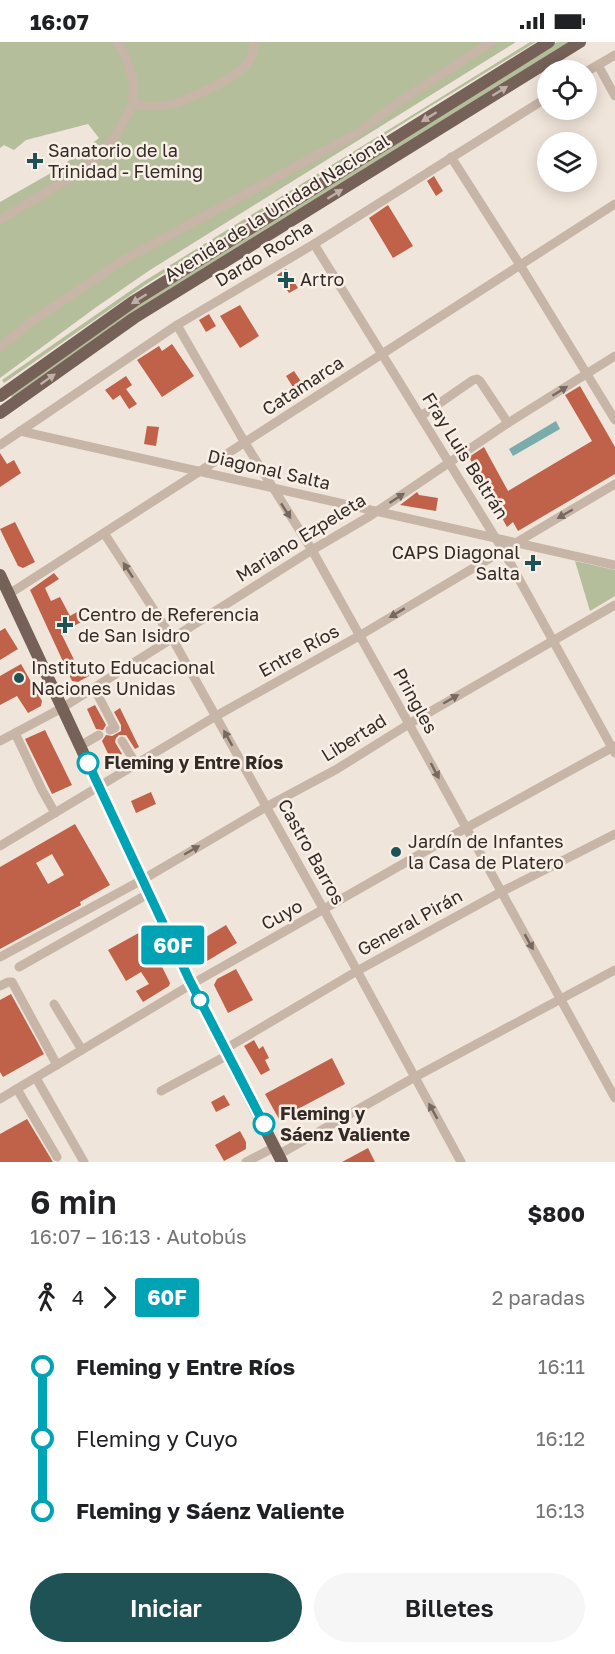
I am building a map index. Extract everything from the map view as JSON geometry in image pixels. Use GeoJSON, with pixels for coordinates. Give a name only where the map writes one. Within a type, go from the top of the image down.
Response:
{"type":"FeatureCollection","features":[{"type":"Feature","properties":{"kind":"main road","name":"Avenida de la Unidad Nacional"},"geometry":{"type":"LineString","coordinates":[[0,396],[134,302],[549,42]]}},
{"type":"Feature","properties":{"kind":"main road","name":"Avenida de la Unidad Nacional"},"geometry":{"type":"LineString","coordinates":[[0,413],[134,318],[580,42]]}},
{"type":"Feature","properties":{"kind":"main road"},"geometry":{"type":"LineString","coordinates":[[0,575],[148,894],[278,1154]]}},
{"type":"Feature","properties":{"kind":"street"},"geometry":{"type":"LineString","coordinates":[[0,220],[70,178],[102,153],[117,133],[133,104],[133,79],[126,57],[117,42]]}},
{"type":"Feature","properties":{"kind":"street"},"geometry":{"type":"LineString","coordinates":[[133,104],[165,105],[196,95],[248,63],[255,42]]}},
{"type":"Feature","properties":{"kind":"street"},"geometry":{"type":"LineString","coordinates":[[0,346],[31,322],[122,261],[358,132],[409,95],[491,42]]}},
{"type":"Feature","properties":{"kind":"street"},"geometry":{"type":"LineString","coordinates":[[615,55],[598,65],[615,96]]}},
{"type":"Feature","properties":{"kind":"street","name":"Dardo Rocha"},"geometry":{"type":"LineString","coordinates":[[0,445],[177,325],[314,244],[537,104]]}},
{"type":"Feature","properties":{"kind":"street"},"geometry":{"type":"LineString","coordinates":[[451,157],[588,373],[615,420]]}},
{"type":"Feature","properties":{"kind":"street","name":"Catamarca"},"geometry":{"type":"LineString","coordinates":[[9,594],[615,204]]}},
{"type":"Feature","properties":{"kind":"street","name":"Fray Luis Beltrán"},"geometry":{"type":"LineString","coordinates":[[314,244],[503,550],[614,749]]}},
{"type":"Feature","properties":{"kind":"street","name":"Pringles"},"geometry":{"type":"LineString","coordinates":[[177,325],[245,443],[312,550],[615,1098]]}},
{"type":"Feature","properties":{"kind":"street","name":"Mariano Ezpeleta"},"geometry":{"type":"LineString","coordinates":[[0,741],[94,688],[376,511],[508,423],[615,356]]}},
{"type":"Feature","properties":{"kind":"street"},"geometry":{"type":"LineString","coordinates":[[421,416],[477,379],[508,423]]}},
{"type":"Feature","properties":{"kind":"street","name":"Diagonal Salta"},"geometry":{"type":"LineString","coordinates":[[21,431],[615,565]]}},
{"type":"Feature","properties":{"kind":"street","name":"Entre Ríos"},"geometry":{"type":"LineString","coordinates":[[0,846],[216,716],[359,636],[615,484]]}},
{"type":"Feature","properties":{"kind":"street","name":"Castro Barros"},"geometry":{"type":"LineString","coordinates":[[104,533],[172,638],[461,1162]]}},
{"type":"Feature","properties":{"kind":"street","name":"Libertad"},"geometry":{"type":"LineString","coordinates":[[0,957],[142,880],[266,807],[337,769],[409,724],[615,605]]}},
{"type":"Feature","properties":{"kind":"street"},"geometry":{"type":"LineString","coordinates":[[94,688],[114,730]]}},
{"type":"Feature","properties":{"kind":"street"},"geometry":{"type":"LineString","coordinates":[[15,733],[55,813]]}},
{"type":"Feature","properties":{"kind":"street"},"geometry":{"type":"LineString","coordinates":[[80,746],[99,735]]}},
{"type":"Feature","properties":{"kind":"street"},"geometry":{"type":"LineString","coordinates":[[122,741],[136,764]]}},
{"type":"Feature","properties":{"kind":"street","name":"Cuyo"},"geometry":{"type":"LineString","coordinates":[[0,1099],[192,984],[466,828],[614,749]]}},
{"type":"Feature","properties":{"kind":"street","name":"General Pirán"},"geometry":{"type":"LineString","coordinates":[[161,1091],[357,971],[501,892],[615,834]]}},
{"type":"Feature","properties":{"kind":"street"},"geometry":{"type":"LineString","coordinates":[[19,967],[148,894]]}},
{"type":"Feature","properties":{"kind":"street"},"geometry":{"type":"LineString","coordinates":[[246,1162],[278,1154],[414,1077],[615,969]]}},
{"type":"Feature","properties":{"kind":"street"},"geometry":{"type":"LineString","coordinates":[[0,987],[12,982],[57,1065]]}},
{"type":"Feature","properties":{"kind":"street"},"geometry":{"type":"LineString","coordinates":[[54,1004],[82,1050]]}},
{"type":"Feature","properties":{"kind":"street"},"geometry":{"type":"LineString","coordinates":[[36,1078],[84,1162]]}},
{"type":"Feature","properties":{"kind":"street"},"geometry":{"type":"LineString","coordinates":[[17,1089],[57,1157]]}},
{"type":"Feature","properties":{"kind":"green space"},"geometry":{"type":"Polygon","coordinates":[[[0,42],[516,42],[150,270],[0,378],[0,202],[58,169],[99,138],[88,124],[26,140],[14,150],[4,145],[0,148],[0,42]]]}},
{"type":"Feature","properties":{"kind":"green space"},"geometry":{"type":"Polygon","coordinates":[[[530,42],[536,42],[145,285],[4,383],[2,380],[143,282],[530,42]]]}},
{"type":"Feature","properties":{"kind":"green space"},"geometry":{"type":"Polygon","coordinates":[[[557,42],[572,42],[544,60],[537,60],[537,64],[14,400],[10,394],[125,313],[557,42]]]}},
{"type":"Feature","properties":{"kind":"green space"},"geometry":{"type":"Polygon","coordinates":[[[575,561],[615,570],[615,596],[590,611],[575,561]]]}},
{"type":"Feature","properties":{"kind":"water"},"geometry":{"type":"Polygon","coordinates":[[[556,421],[560,429],[513,456],[509,449],[556,421]]]}},
{"type":"Feature","properties":{"kind":"building"},"geometry":{"type":"Polygon","coordinates":[[[434,176],[443,191],[436,196],[427,181],[434,176]]]}},
{"type":"Feature","properties":{"kind":"building"},"geometry":{"type":"Polygon","coordinates":[[[388,205],[413,246],[393,258],[369,218],[388,205]]]}},
{"type":"Feature","properties":{"kind":"building"},"geometry":{"type":"Polygon","coordinates":[[[286,269],[298,288],[289,293],[277,275],[286,269]]]}},
{"type":"Feature","properties":{"kind":"building"},"geometry":{"type":"Polygon","coordinates":[[[240,305],[259,336],[240,348],[220,316],[240,305]]]}},
{"type":"Feature","properties":{"kind":"building"},"geometry":{"type":"Polygon","coordinates":[[[209,314],[216,326],[206,332],[199,320],[209,314]]]}},
{"type":"Feature","properties":{"kind":"building"},"geometry":{"type":"Polygon","coordinates":[[[172,344],[194,376],[162,397],[137,360],[159,346],[162,351],[172,344]]]}},
{"type":"Feature","properties":{"kind":"building"},"geometry":{"type":"Polygon","coordinates":[[[294,371],[304,386],[296,392],[286,376],[294,371]]]}},
{"type":"Feature","properties":{"kind":"building"},"geometry":{"type":"Polygon","coordinates":[[[126,376],[132,385],[126,389],[137,404],[129,409],[120,395],[113,400],[105,390],[126,376]]]}},
{"type":"Feature","properties":{"kind":"building"},"geometry":{"type":"Polygon","coordinates":[[[580,386],[615,447],[615,474],[518,531],[513,522],[507,527],[469,457],[484,447],[508,491],[592,441],[565,395],[580,386]]]}},
{"type":"Feature","properties":{"kind":"building"},"geometry":{"type":"Polygon","coordinates":[[[147,426],[159,427],[156,446],[144,444],[147,426]]]}},
{"type":"Feature","properties":{"kind":"building"},"geometry":{"type":"Polygon","coordinates":[[[0,453],[7,464],[14,460],[21,473],[0,487],[0,453]]]}},
{"type":"Feature","properties":{"kind":"building"},"geometry":{"type":"Polygon","coordinates":[[[417,492],[419,495],[438,498],[436,511],[400,505],[417,492]]]}},
{"type":"Feature","properties":{"kind":"building"},"geometry":{"type":"Polygon","coordinates":[[[15,522],[35,562],[23,568],[18,566],[0,529],[15,522]]]}},
{"type":"Feature","properties":{"kind":"building"},"geometry":{"type":"Polygon","coordinates":[[[54,573],[59,579],[45,588],[51,601],[60,597],[70,616],[77,612],[83,621],[61,633],[80,672],[86,668],[91,675],[78,682],[72,681],[30,590],[54,573]]]}},
{"type":"Feature","properties":{"kind":"building"},"geometry":{"type":"Polygon","coordinates":[[[5,628],[18,649],[0,660],[0,631],[5,628]]]}},
{"type":"Feature","properties":{"kind":"building"},"geometry":{"type":"Polygon","coordinates":[[[21,664],[42,701],[41,706],[28,713],[17,696],[0,705],[0,676],[21,664]]]}},
{"type":"Feature","properties":{"kind":"building"},"geometry":{"type":"Polygon","coordinates":[[[95,705],[106,725],[103,730],[96,729],[87,709],[95,705]]]}},
{"type":"Feature","properties":{"kind":"building"},"geometry":{"type":"Polygon","coordinates":[[[120,708],[139,747],[135,749],[126,735],[119,735],[115,742],[122,754],[111,760],[102,741],[106,735],[112,736],[121,731],[121,725],[114,712],[120,708]]]}},
{"type":"Feature","properties":{"kind":"building"},"geometry":{"type":"Polygon","coordinates":[[[45,730],[72,785],[52,794],[25,739],[45,730]]]}},
{"type":"Feature","properties":{"kind":"building"},"geometry":{"type":"Polygon","coordinates":[[[151,792],[156,804],[136,813],[131,801],[151,792]]]}},
{"type":"Feature","properties":{"kind":"building"},"geometry":{"type":"Polygon","coordinates":[[[75,824],[110,885],[80,902],[81,905],[0,949],[0,867],[75,824]],[[52,854],[36,863],[48,884],[64,875],[52,854]]]}},
{"type":"Feature","properties":{"kind":"building"},"geometry":{"type":"Polygon","coordinates":[[[226,925],[237,943],[207,961],[196,943],[226,925]]]}},
{"type":"Feature","properties":{"kind":"building"},"geometry":{"type":"Polygon","coordinates":[[[144,930],[170,983],[169,986],[143,1002],[136,991],[149,984],[141,972],[126,981],[108,950],[144,930]]]}},
{"type":"Feature","properties":{"kind":"building"},"geometry":{"type":"Polygon","coordinates":[[[236,969],[253,1000],[228,1013],[214,985],[217,979],[236,969]]]}},
{"type":"Feature","properties":{"kind":"building"},"geometry":{"type":"Polygon","coordinates":[[[11,994],[44,1054],[3,1077],[0,1072],[0,1000],[11,994]]]}},
{"type":"Feature","properties":{"kind":"building"},"geometry":{"type":"Polygon","coordinates":[[[254,1040],[259,1049],[263,1046],[269,1058],[265,1060],[270,1070],[261,1075],[244,1046],[254,1040]]]}},
{"type":"Feature","properties":{"kind":"building"},"geometry":{"type":"Polygon","coordinates":[[[332,1058],[345,1084],[279,1119],[265,1094],[332,1058]]]}},
{"type":"Feature","properties":{"kind":"building"},"geometry":{"type":"Polygon","coordinates":[[[224,1095],[230,1105],[216,1112],[211,1102],[224,1095]]]}},
{"type":"Feature","properties":{"kind":"building"},"geometry":{"type":"Polygon","coordinates":[[[27,1119],[53,1162],[0,1162],[0,1134],[27,1119]]]}},
{"type":"Feature","properties":{"kind":"building"},"geometry":{"type":"Polygon","coordinates":[[[240,1131],[246,1142],[246,1149],[224,1161],[215,1145],[240,1131]]]}},
{"type":"Feature","properties":{"kind":"building"},"geometry":{"type":"Polygon","coordinates":[[[368,1148],[375,1162],[342,1162],[368,1148]]]}},
{"type":"Feature","properties":{"kind":"bus line","name":"60F"},"geometry":{"type":"LineString","coordinates":[[88,763],[189,979],[264,1124]]}},
{"type":"Feature","properties":{"kind":"place","name":"Sanatorio de la Trinidad - Fleming"},"geometry":{"type":"Point","coordinates":[35,161]}},
{"type":"Feature","properties":{"kind":"place","name":"Artro"},"geometry":{"type":"Point","coordinates":[286,280]}},
{"type":"Feature","properties":{"kind":"place","name":"CAPS Diagonal Salta"},"geometry":{"type":"Point","coordinates":[533,563]}},
{"type":"Feature","properties":{"kind":"place","name":"Centro de Referencia de San Isidro"},"geometry":{"type":"Point","coordinates":[65,625]}},
{"type":"Feature","properties":{"kind":"place","name":"Instituto Educacional Naciones Unidas"},"geometry":{"type":"Point","coordinates":[19,678]}},
{"type":"Feature","properties":{"kind":"place","name":"Fleming y Entre Ríos"},"geometry":{"type":"Point","coordinates":[88,763]}},
{"type":"Feature","properties":{"kind":"place","name":"Jardín de Infantes la Casa de Platero"},"geometry":{"type":"Point","coordinates":[396,852]}},
{"type":"Feature","properties":{"kind":"place","name":"Fleming y Sáenz Valiente"},"geometry":{"type":"Point","coordinates":[264,1124]}}]}
